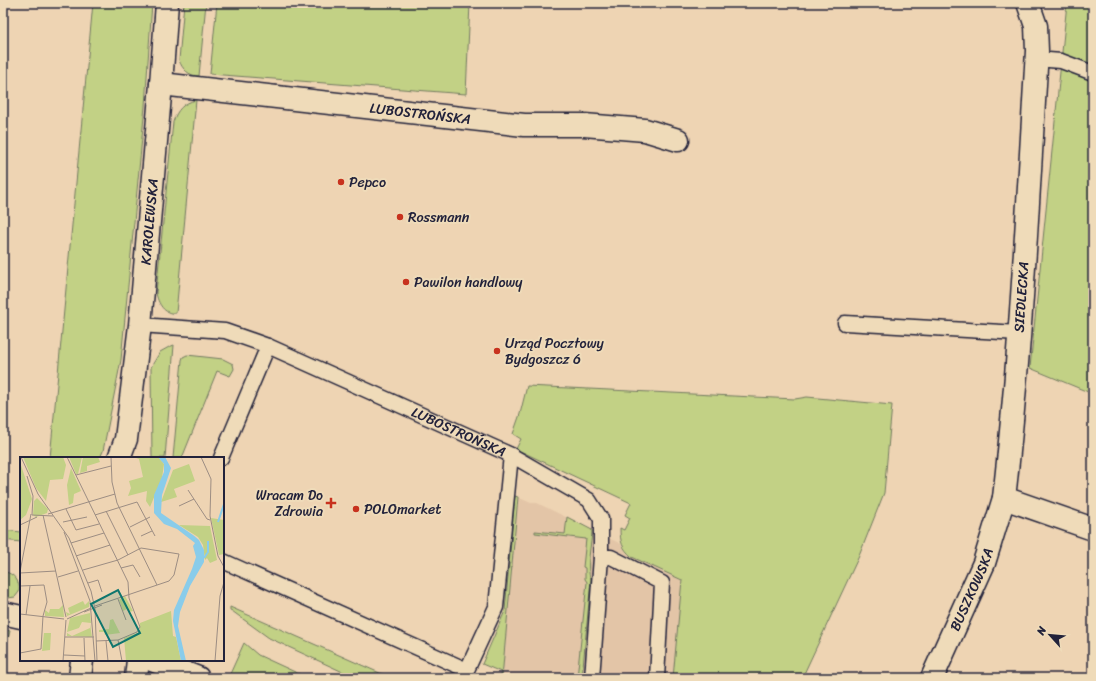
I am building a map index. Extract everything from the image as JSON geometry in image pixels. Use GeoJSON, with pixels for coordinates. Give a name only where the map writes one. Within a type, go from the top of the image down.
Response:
{"type":"FeatureCollection","features":[{"type":"Feature","properties":{"kind":"street","name":"KAROLEWSKA"},"geometry":{"type":"LineString","coordinates":[[126,452],[140,325],[167,3]]}},
{"type":"Feature","properties":{"kind":"street","name":"SIEDLECKA"},"geometry":{"type":"LineString","coordinates":[[1004,498],[1010,447],[1019,333],[1036,59],[1036,26],[1028,3]]}},
{"type":"Feature","properties":{"kind":"street","name":"LUBOSTROŃSKA"},"geometry":{"type":"LineString","coordinates":[[161,84],[524,125],[584,125],[645,130],[678,140]]}},
{"type":"Feature","properties":{"kind":"street"},"geometry":{"type":"LineString","coordinates":[[1004,498],[1093,528]]}},
{"type":"Feature","properties":{"kind":"street","name":"BUSZKOWSKA"},"geometry":{"type":"LineString","coordinates":[[932,678],[984,563],[1004,498]]}},
{"type":"Feature","properties":{"kind":"street"},"geometry":{"type":"LineString","coordinates":[[3,613],[20,617]]}},
{"type":"Feature","properties":{"kind":"street"},"geometry":{"type":"LineString","coordinates":[[80,678],[82,661]]}},
{"type":"Feature","properties":{"kind":"street"},"geometry":{"type":"LineString","coordinates":[[136,678],[138,661]]}},
{"type":"Feature","properties":{"kind":"street"},"geometry":{"type":"LineString","coordinates":[[155,661],[198,678]]}},
{"type":"Feature","properties":{"kind":"lane"},"geometry":{"type":"LineString","coordinates":[[1036,59],[1061,61],[1093,73]]}},
{"type":"Feature","properties":{"kind":"lane"},"geometry":{"type":"LineString","coordinates":[[844,323],[1019,333]]}},
{"type":"Feature","properties":{"kind":"lane","name":"LUBOSTROŃSKA"},"geometry":{"type":"LineString","coordinates":[[140,325],[225,331],[268,346],[511,455],[589,500],[601,520],[601,557]]}},
{"type":"Feature","properties":{"kind":"lane"},"geometry":{"type":"LineString","coordinates":[[221,457],[268,346]]}},
{"type":"Feature","properties":{"kind":"lane"},"geometry":{"type":"LineString","coordinates":[[224,561],[467,670],[496,607],[511,455]]}},
{"type":"Feature","properties":{"kind":"lane"},"geometry":{"type":"LineString","coordinates":[[592,678],[601,557],[611,557],[662,583],[657,678]]}},
{"type":"Feature","properties":{"kind":"shaded area"},"geometry":{"type":"Polygon","coordinates":[[[515,496],[531,503],[537,503],[621,544],[626,552],[632,557],[682,580],[673,678],[502,678],[515,496]]]}},
{"type":"Feature","properties":{"kind":"green space"},"geometry":{"type":"Polygon","coordinates":[[[93,3],[152,3],[145,106],[121,360],[103,451],[100,457],[50,457],[93,3]]]}},
{"type":"Feature","properties":{"kind":"green space"},"geometry":{"type":"Polygon","coordinates":[[[184,3],[206,3],[199,76],[192,75],[186,71],[179,60],[184,3]]]}},
{"type":"Feature","properties":{"kind":"green space"},"geometry":{"type":"Polygon","coordinates":[[[217,3],[470,3],[466,94],[210,74],[217,3]]]}},
{"type":"Feature","properties":{"kind":"green space"},"geometry":{"type":"Polygon","coordinates":[[[1067,3],[1093,3],[1093,394],[1030,368],[1067,3]]]}},
{"type":"Feature","properties":{"kind":"green space"},"geometry":{"type":"Polygon","coordinates":[[[196,100],[176,313],[172,313],[162,308],[156,293],[173,122],[176,114],[184,105],[196,100]]]}},
{"type":"Feature","properties":{"kind":"green space"},"geometry":{"type":"Polygon","coordinates":[[[174,345],[165,457],[152,457],[151,367],[160,352],[174,345]]]}},
{"type":"Feature","properties":{"kind":"green space"},"geometry":{"type":"Polygon","coordinates":[[[187,355],[223,359],[233,364],[234,369],[230,376],[217,371],[182,457],[173,457],[182,360],[183,357],[187,355]]]}},
{"type":"Feature","properties":{"kind":"green space"},"geometry":{"type":"Polygon","coordinates":[[[527,386],[795,399],[807,397],[892,405],[884,493],[859,556],[802,678],[673,678],[682,580],[632,557],[624,548],[620,537],[620,528],[624,530],[630,518],[625,515],[631,503],[516,449],[521,439],[513,434],[527,386]]]}},
{"type":"Feature","properties":{"kind":"green space"},"geometry":{"type":"Polygon","coordinates":[[[515,496],[518,497],[502,678],[500,678],[501,672],[482,664],[505,611],[515,496]]]}},
{"type":"Feature","properties":{"kind":"green space"},"geometry":{"type":"Polygon","coordinates":[[[567,517],[592,530],[589,562],[589,575],[591,579],[582,678],[577,678],[587,582],[585,579],[585,568],[583,567],[586,539],[535,533],[535,531],[565,534],[567,517]]]}},
{"type":"Feature","properties":{"kind":"green space"},"geometry":{"type":"Polygon","coordinates":[[[3,530],[20,532],[20,542],[3,540],[3,530]]]}},
{"type":"Feature","properties":{"kind":"green space"},"geometry":{"type":"Polygon","coordinates":[[[3,571],[16,578],[19,592],[15,597],[8,598],[3,596],[3,571]]]}},
{"type":"Feature","properties":{"kind":"green space"},"geometry":{"type":"Polygon","coordinates":[[[230,607],[391,678],[356,678],[269,638],[230,610],[230,607]]]}},
{"type":"Feature","properties":{"kind":"green space"},"geometry":{"type":"Polygon","coordinates":[[[3,629],[10,631],[6,647],[3,646],[3,629]]]}},
{"type":"Feature","properties":{"kind":"green space"},"geometry":{"type":"Polygon","coordinates":[[[244,643],[258,655],[308,678],[240,678],[230,674],[244,643]]]}},
{"type":"Feature","properties":{"kind":"place","name":"Pepco"},"geometry":{"type":"Point","coordinates":[341,182]}},
{"type":"Feature","properties":{"kind":"place","name":"Rossmann"},"geometry":{"type":"Point","coordinates":[400,217]}},
{"type":"Feature","properties":{"kind":"place","name":"Pawilon handlowy"},"geometry":{"type":"Point","coordinates":[406,282]}},
{"type":"Feature","properties":{"kind":"place","name":"Urząd Pocztowy Bydgoszcz 6"},"geometry":{"type":"Point","coordinates":[497,351]}},
{"type":"Feature","properties":{"kind":"place","name":"Wracam Do Zdrowia"},"geometry":{"type":"Point","coordinates":[331,503]}},
{"type":"Feature","properties":{"kind":"place","name":"POLOmarket"},"geometry":{"type":"Point","coordinates":[356,509]}}]}
